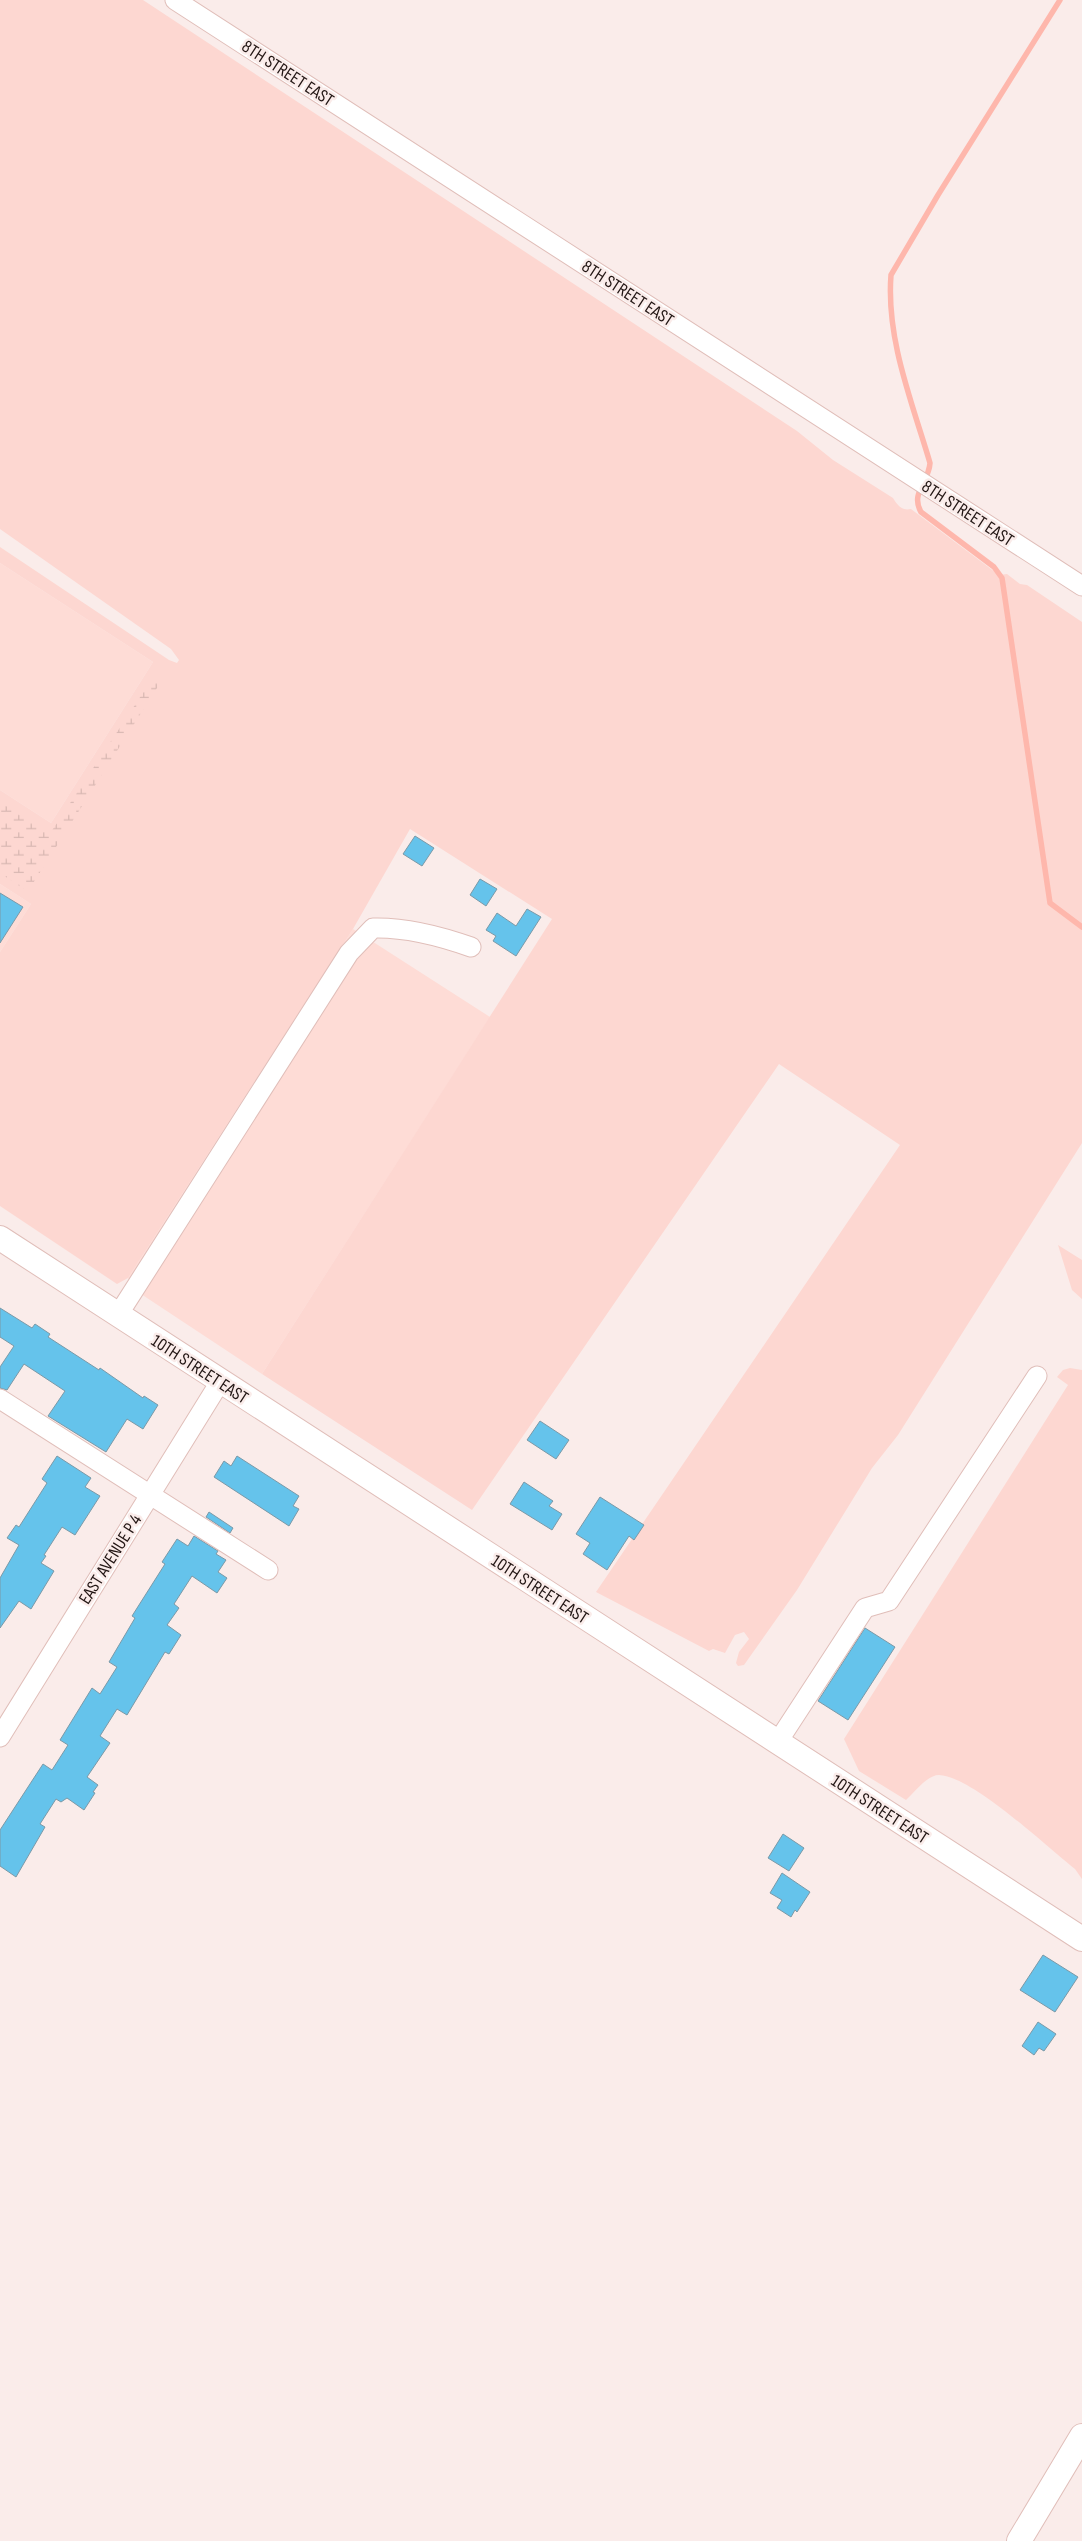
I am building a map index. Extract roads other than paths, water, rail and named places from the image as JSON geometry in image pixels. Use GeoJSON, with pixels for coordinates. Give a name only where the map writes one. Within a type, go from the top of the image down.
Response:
{"type":"FeatureCollection","features":[{"type":"Feature","properties":{"kind":"main road","name":"10TH STREET EAST"},"geometry":{"type":"LineString","coordinates":[[0,1238],[1082,1939]]}},
{"type":"Feature","properties":{"kind":"main road"},"geometry":{"type":"LineString","coordinates":[[1019,2541],[1082,2436]]}},
{"type":"Feature","properties":{"kind":"street","name":"8TH STREET EAST"},"geometry":{"type":"LineString","coordinates":[[174,0],[1082,586]]}},
{"type":"Feature","properties":{"kind":"street"},"geometry":{"type":"LineString","coordinates":[[118,1315],[349,953],[373,928],[437,935],[471,947]]}},
{"type":"Feature","properties":{"kind":"street"},"geometry":{"type":"LineString","coordinates":[[777,1743],[865,1608],[889,1601],[1037,1376]]}},
{"type":"Feature","properties":{"kind":"street","name":"EAST AVENUE P 4"},"geometry":{"type":"LineString","coordinates":[[0,1737],[220,1382]]}},
{"type":"Feature","properties":{"kind":"street"},"geometry":{"type":"LineString","coordinates":[[0,1399],[268,1570]]}},
{"type":"Feature","properties":{"kind":"waterway"},"geometry":{"type":"LineString","coordinates":[[1060,0],[938,195],[891,275],[891,299],[896,347],[908,394],[930,463],[927,476],[919,493],[918,505],[921,512],[994,567],[1002,578],[1050,903],[1082,927]]}}]}
